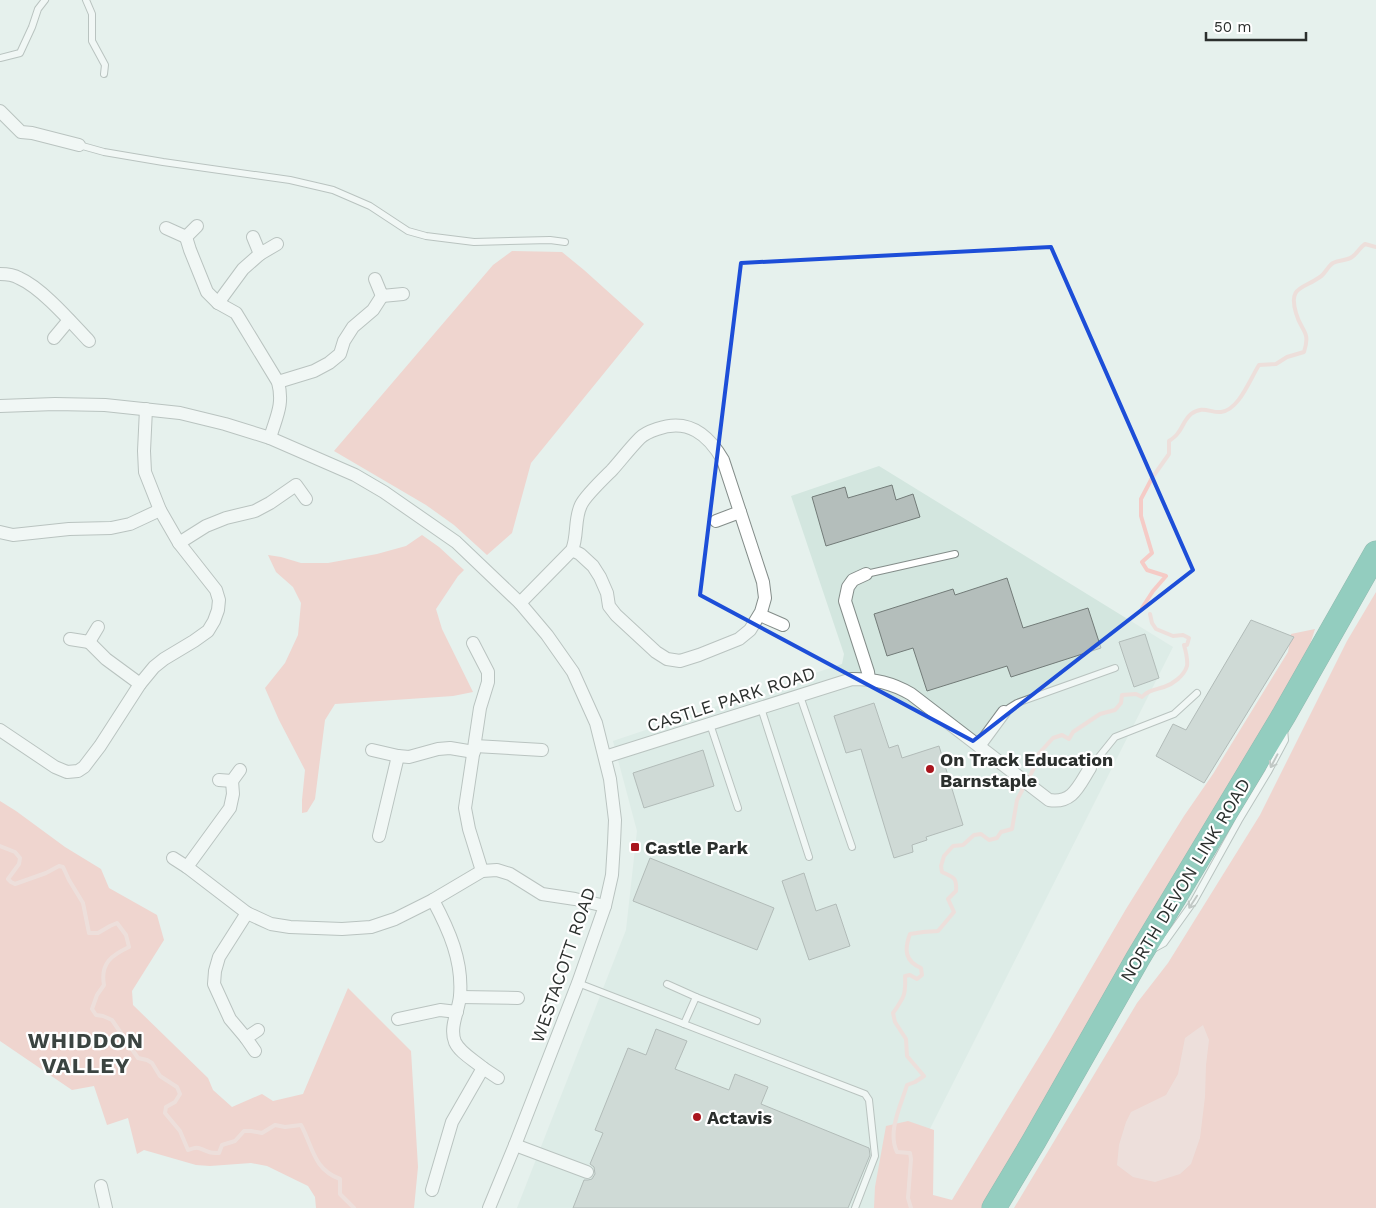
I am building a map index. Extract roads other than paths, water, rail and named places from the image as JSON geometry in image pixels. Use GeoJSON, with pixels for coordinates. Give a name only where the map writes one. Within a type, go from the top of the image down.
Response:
{"type":"FeatureCollection","features":[{"type":"Feature","properties":{"kind":"highway","name":"NORTH DEVON LINK ROAD"},"geometry":{"type":"LineString","coordinates":[[994,1208],[1138,958],[1284,715],[1376,553]]}},
{"type":"Feature","properties":{"kind":"street"},"geometry":{"type":"LineString","coordinates":[[0,111],[21,132],[79,145]]}},
{"type":"Feature","properties":{"kind":"street"},"geometry":{"type":"LineString","coordinates":[[186,237],[196,226]]}},
{"type":"Feature","properties":{"kind":"street"},"geometry":{"type":"LineString","coordinates":[[166,228],[186,237],[207,292],[218,303],[236,313],[278,382],[281,404],[270,438]]}},
{"type":"Feature","properties":{"kind":"street"},"geometry":{"type":"LineString","coordinates":[[253,237],[260,254]]}},
{"type":"Feature","properties":{"kind":"street"},"geometry":{"type":"LineString","coordinates":[[218,303],[243,269],[260,254],[277,244]]}},
{"type":"Feature","properties":{"kind":"street"},"geometry":{"type":"LineString","coordinates":[[0,274],[19,278],[31,285],[89,341]]}},
{"type":"Feature","properties":{"kind":"street"},"geometry":{"type":"LineString","coordinates":[[375,279],[382,296]]}},
{"type":"Feature","properties":{"kind":"street"},"geometry":{"type":"LineString","coordinates":[[382,296],[403,294]]}},
{"type":"Feature","properties":{"kind":"street"},"geometry":{"type":"LineString","coordinates":[[278,382],[314,371],[334,359],[340,354],[344,341],[353,327],[373,310],[382,296]]}},
{"type":"Feature","properties":{"kind":"street"},"geometry":{"type":"LineString","coordinates":[[54,338],[69,320]]}},
{"type":"Feature","properties":{"kind":"street","name":"WESTACOTT ROAD"},"geometry":{"type":"LineString","coordinates":[[0,406],[104,405],[180,414],[216,422],[270,438],[355,475],[384,492],[456,542],[520,603],[547,635],[573,672],[596,723],[605,757],[612,795],[614,828],[612,875],[604,906],[578,983],[489,1208]]}},
{"type":"Feature","properties":{"kind":"street"},"geometry":{"type":"LineString","coordinates":[[0,730],[55,767],[67,772],[78,771],[84,767],[100,746],[140,684],[154,667],[208,631],[214,621],[219,600],[216,590],[179,543],[160,510],[145,472],[146,409]]}},
{"type":"Feature","properties":{"kind":"street"},"geometry":{"type":"LineString","coordinates":[[520,603],[572,550],[576,541],[577,520],[581,504],[640,438],[652,431],[667,426],[677,426],[703,435],[714,446],[723,460],[763,582],[765,598],[760,615],[750,630],[740,639],[680,661],[667,659],[656,652],[609,606],[607,593],[597,571],[580,554],[572,550]]}},
{"type":"Feature","properties":{"kind":"street"},"geometry":{"type":"LineString","coordinates":[[179,543],[206,526],[226,518],[255,511],[296,485],[306,499]]}},
{"type":"Feature","properties":{"kind":"street"},"geometry":{"type":"LineString","coordinates":[[0,532],[13,535],[69,529],[111,528],[130,524],[160,510]]}},
{"type":"Feature","properties":{"kind":"street"},"geometry":{"type":"LineString","coordinates":[[716,521],[740,512]]}},
{"type":"Feature","properties":{"kind":"street"},"geometry":{"type":"LineString","coordinates":[[866,574],[853,580],[848,587],[846,601],[869,679]]}},
{"type":"Feature","properties":{"kind":"street"},"geometry":{"type":"LineString","coordinates":[[760,615],[783,625]]}},
{"type":"Feature","properties":{"kind":"street"},"geometry":{"type":"LineString","coordinates":[[89,642],[98,626]]}},
{"type":"Feature","properties":{"kind":"street"},"geometry":{"type":"LineString","coordinates":[[70,640],[89,642],[106,659],[140,684]]}},
{"type":"Feature","properties":{"kind":"street"},"geometry":{"type":"LineString","coordinates":[[473,643],[488,672],[488,682],[480,708],[465,808],[469,829],[482,871]]}},
{"type":"Feature","properties":{"kind":"street","name":"CASTLE PARK ROAD"},"geometry":{"type":"LineString","coordinates":[[605,757],[852,679],[869,679],[898,686],[911,694],[1049,800],[1058,802],[1072,796],[1090,768]]}},
{"type":"Feature","properties":{"kind":"street"},"geometry":{"type":"LineString","coordinates":[[979,746],[1004,712]]}},
{"type":"Feature","properties":{"kind":"street"},"geometry":{"type":"LineString","coordinates":[[372,750],[409,757],[438,749],[450,748],[542,750]]}},
{"type":"Feature","properties":{"kind":"street"},"geometry":{"type":"LineString","coordinates":[[379,836],[398,756]]}},
{"type":"Feature","properties":{"kind":"street"},"geometry":{"type":"LineString","coordinates":[[187,867],[230,808],[236,776],[219,780]]}},
{"type":"Feature","properties":{"kind":"street"},"geometry":{"type":"LineString","coordinates":[[173,858],[247,912],[271,924],[290,927],[371,927],[394,919],[433,900],[482,871],[496,870],[510,874],[542,894],[604,906]]}},
{"type":"Feature","properties":{"kind":"street"},"geometry":{"type":"LineString","coordinates":[[433,900],[445,922],[454,947],[460,977],[460,997],[453,1028],[454,1041],[460,1050],[498,1078]]}},
{"type":"Feature","properties":{"kind":"street"},"geometry":{"type":"LineString","coordinates":[[247,912],[219,957],[214,984],[230,1019],[255,1051]]}},
{"type":"Feature","properties":{"kind":"street"},"geometry":{"type":"LineString","coordinates":[[460,997],[518,998]]}},
{"type":"Feature","properties":{"kind":"street"},"geometry":{"type":"LineString","coordinates":[[398,1019],[440,1010],[457,1012]]}},
{"type":"Feature","properties":{"kind":"street"},"geometry":{"type":"LineString","coordinates":[[246,1038],[258,1030]]}},
{"type":"Feature","properties":{"kind":"street"},"geometry":{"type":"LineString","coordinates":[[432,1190],[452,1122],[483,1068]]}},
{"type":"Feature","properties":{"kind":"street"},"geometry":{"type":"LineString","coordinates":[[515,1145],[587,1172]]}},
{"type":"Feature","properties":{"kind":"street"},"geometry":{"type":"LineString","coordinates":[[101,1186],[106,1208]]}},
{"type":"Feature","properties":{"kind":"lane"},"geometry":{"type":"LineString","coordinates":[[0,58],[20,53],[32,28],[38,9],[44,0]]}},
{"type":"Feature","properties":{"kind":"lane"},"geometry":{"type":"LineString","coordinates":[[86,0],[92,14],[92,41],[105,65],[104,74]]}},
{"type":"Feature","properties":{"kind":"lane"},"geometry":{"type":"LineString","coordinates":[[79,145],[104,152],[290,180],[333,190],[370,206],[408,231],[426,236],[474,242],[550,240],[565,242]]}},
{"type":"Feature","properties":{"kind":"lane"},"geometry":{"type":"LineString","coordinates":[[1359,582],[1376,544]]}},
{"type":"Feature","properties":{"kind":"lane"},"geometry":{"type":"LineString","coordinates":[[866,574],[955,554]]}},
{"type":"Feature","properties":{"kind":"lane"},"geometry":{"type":"LineString","coordinates":[[1004,712],[1017,703],[1115,668]]}},
{"type":"Feature","properties":{"kind":"lane"},"geometry":{"type":"LineString","coordinates":[[1090,768],[1115,737],[1174,714],[1197,693]]}},
{"type":"Feature","properties":{"kind":"lane"},"geometry":{"type":"LineString","coordinates":[[800,696],[852,847]]}},
{"type":"Feature","properties":{"kind":"lane"},"geometry":{"type":"LineString","coordinates":[[760,708],[809,857]]}},
{"type":"Feature","properties":{"kind":"lane"},"geometry":{"type":"LineString","coordinates":[[710,724],[738,808]]}},
{"type":"Feature","properties":{"kind":"lane"},"geometry":{"type":"LineString","coordinates":[[578,983],[865,1094],[869,1100],[875,1156],[855,1208]]}},
{"type":"Feature","properties":{"kind":"lane"},"geometry":{"type":"LineString","coordinates":[[666,984],[757,1021]]}},
{"type":"Feature","properties":{"kind":"lane"},"geometry":{"type":"LineString","coordinates":[[684,1024],[696,997]]}},
{"type":"Feature","properties":{"kind":"waterway"},"geometry":{"type":"LineString","coordinates":[[1142,608],[1166,576],[1147,570],[1142,562],[1152,553],[1141,516],[1141,499],[1152,478],[1169,454],[1169,441],[1195,411],[1221,412],[1233,406],[1239,400],[1259,365],[1276,364],[1287,357],[1304,352],[1306,335],[1296,313],[1294,304],[1296,293],[1299,289],[1322,276],[1333,263],[1352,257],[1365,244],[1376,247]]}},
{"type":"Feature","properties":{"kind":"waterway"},"geometry":{"type":"LineString","coordinates":[[911,1208],[908,1198],[910,1153],[897,1152],[894,1144],[894,1127],[907,1085],[924,1076],[907,1056],[906,1039],[895,1022],[893,1013],[904,996],[905,976],[910,975],[917,979],[922,975],[921,968],[912,962],[907,954],[910,934],[938,931],[954,912],[948,899],[956,891],[956,883],[952,877],[942,872],[941,866],[944,856],[953,846],[963,845],[974,835],[981,834],[989,840],[997,838],[1001,832],[1012,829],[1017,800],[1034,768],[1034,759],[1053,738],[1062,735],[1069,739],[1073,732],[1100,714],[1115,710],[1121,703],[1122,695],[1136,694],[1142,697],[1149,692],[1171,684],[1183,673],[1187,666],[1184,645],[1187,645],[1189,638],[1183,635],[1173,636],[1156,629],[1150,614]]}},
{"type":"Feature","properties":{"kind":"waterway"},"geometry":{"type":"LineString","coordinates":[[0,846],[15,852],[20,858],[19,864],[8,879],[11,882],[15,884],[46,873],[59,866],[63,867],[83,903],[89,933],[98,933],[117,923],[126,935],[129,947],[117,953],[106,965],[103,977],[104,985],[97,995],[92,1009],[96,1015],[112,1020],[138,1058],[152,1063],[160,1076],[177,1087],[180,1094],[175,1102],[166,1107],[165,1113],[180,1131],[188,1150],[197,1148],[219,1153],[222,1145],[235,1141],[244,1131],[262,1133],[275,1125],[285,1127],[301,1125],[319,1163],[331,1175],[340,1179],[340,1194],[354,1208]]}},
{"type":"Feature","properties":{"kind":"place","name":"On Track Education Barnstaple"},"geometry":{"type":"Point","coordinates":[930,769]}},
{"type":"Feature","properties":{"kind":"place","name":"Castle Park"},"geometry":{"type":"Point","coordinates":[635,847]}},
{"type":"Feature","properties":{"kind":"place","name":"Actavis"},"geometry":{"type":"Point","coordinates":[697,1117]}},
{"type":"Feature","properties":{"kind":"district","name":"WHIDDON VALLEY"},"geometry":{"type":"Point","coordinates":[86,1052]}}]}
